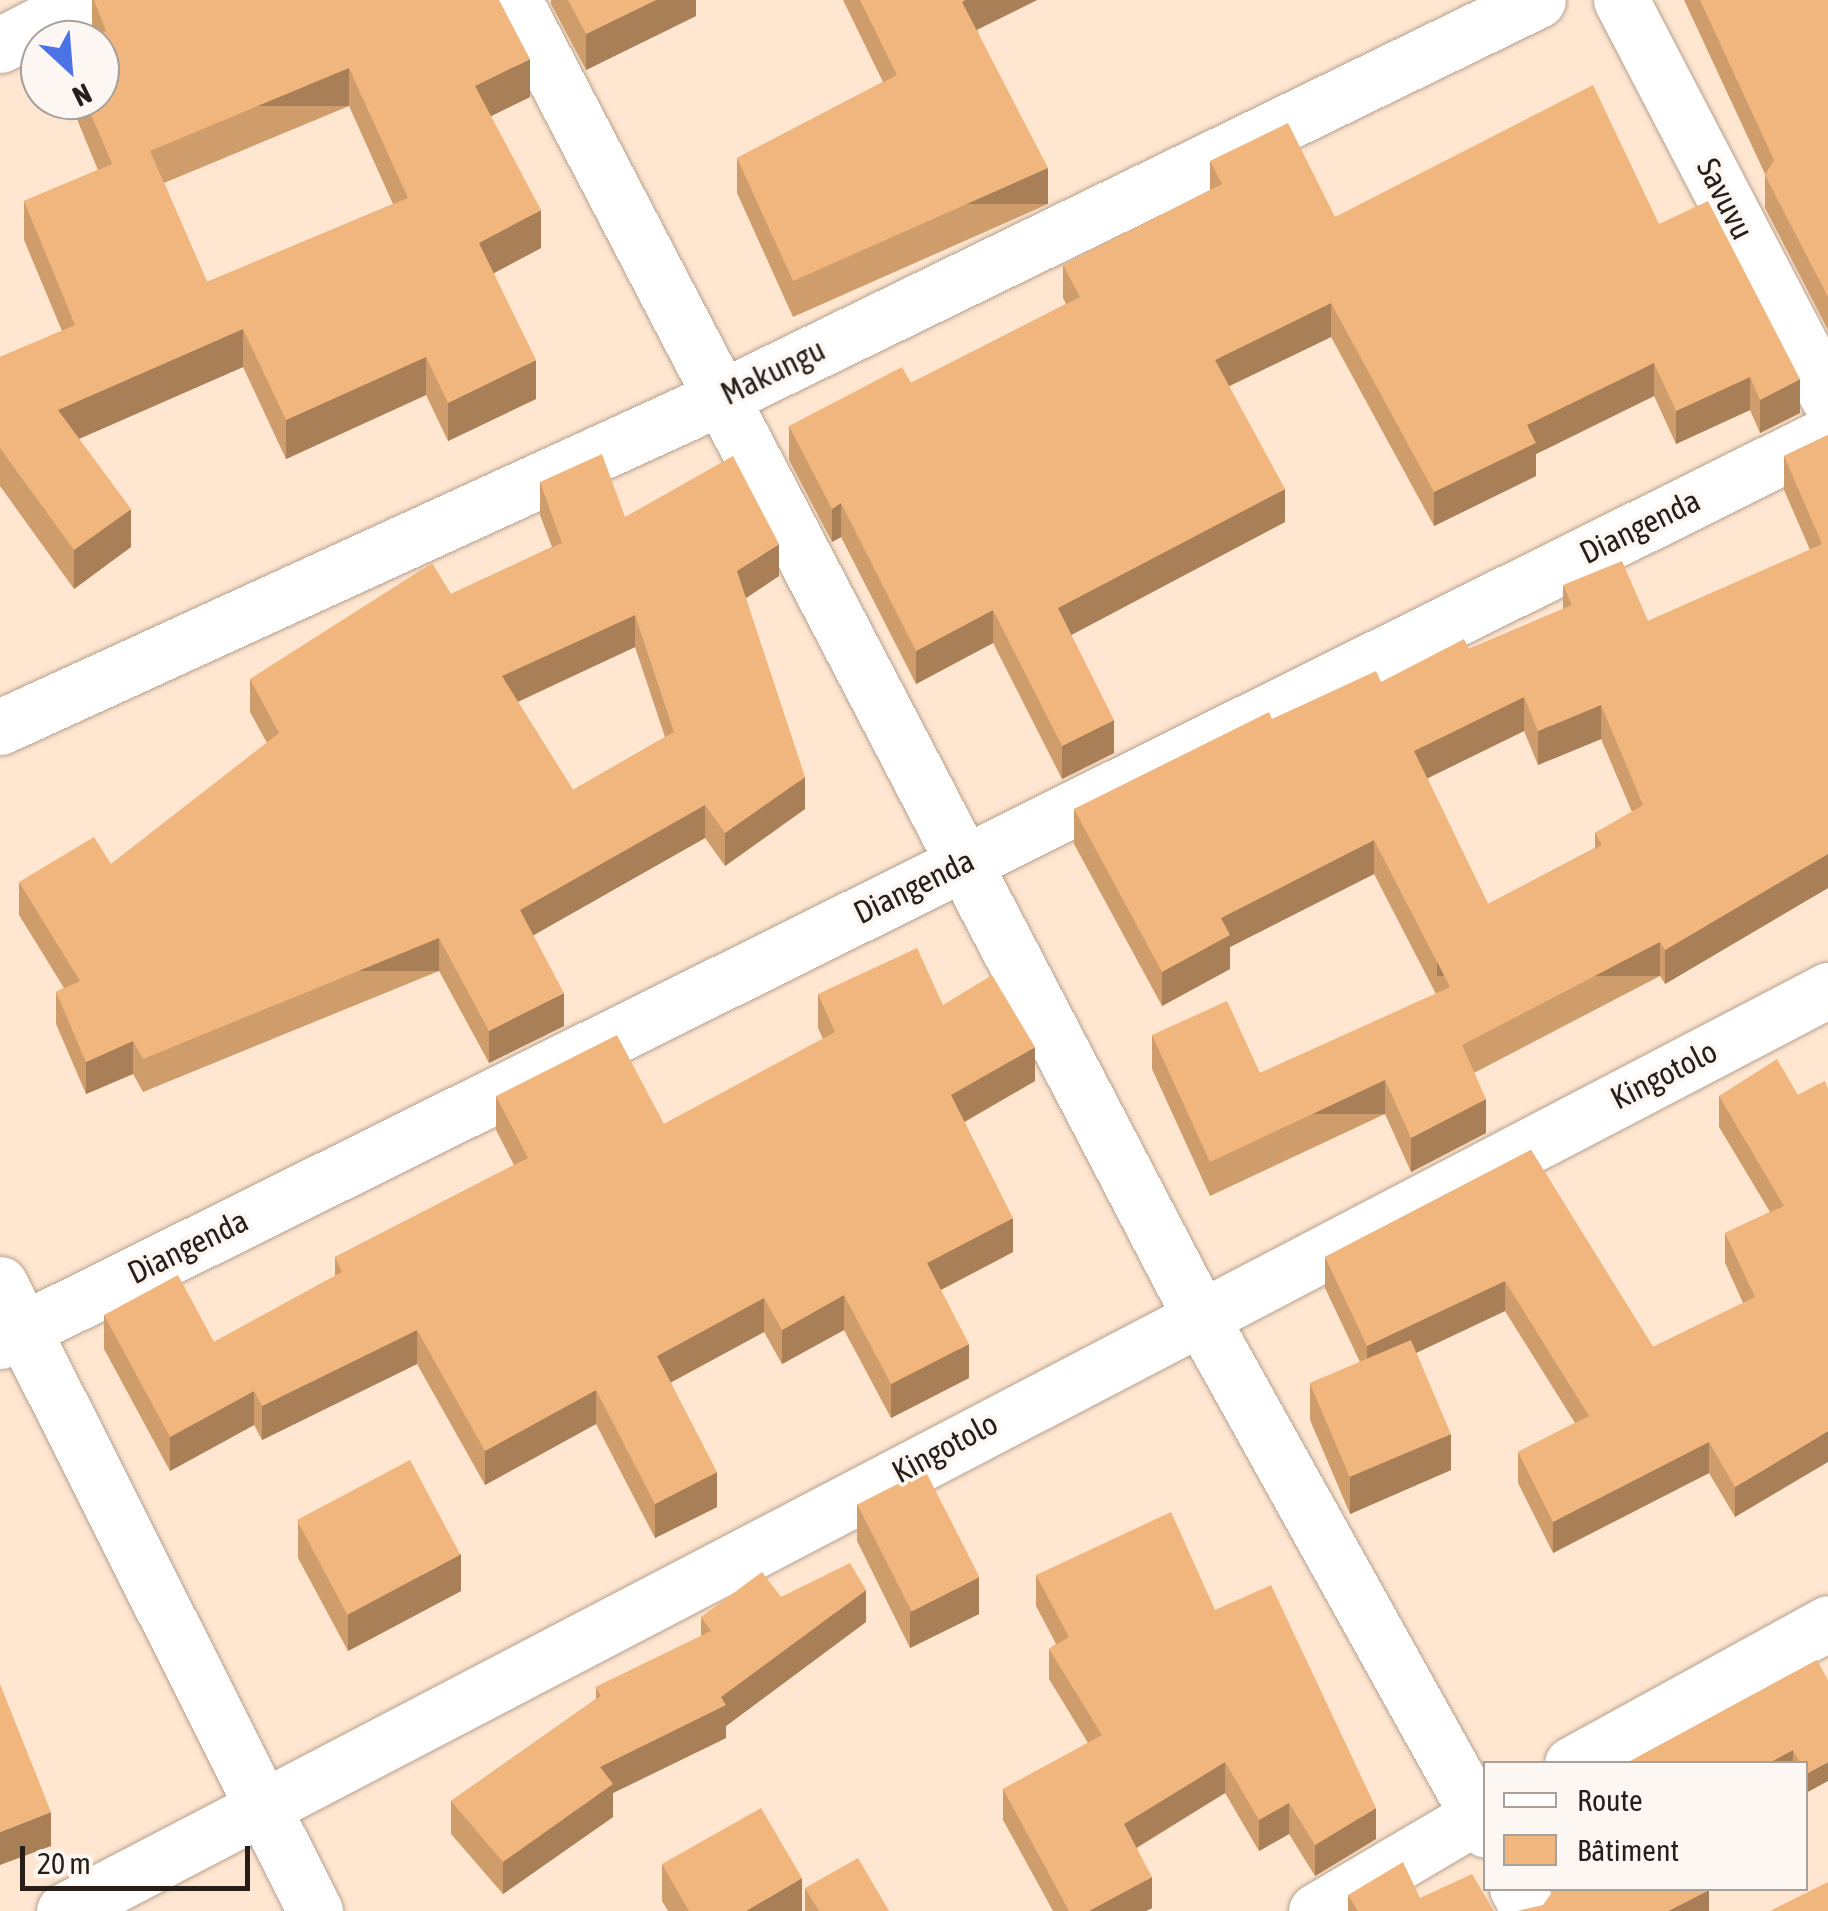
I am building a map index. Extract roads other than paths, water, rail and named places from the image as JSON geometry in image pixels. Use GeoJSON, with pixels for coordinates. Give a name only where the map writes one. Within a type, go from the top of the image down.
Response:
{"type":"FeatureCollection","features":[{"type":"Feature","properties":{"kind":"street"},"geometry":{"type":"LineString","coordinates":[[0,45],[87,0]]}},
{"type":"Feature","properties":{"kind":"street"},"geometry":{"type":"LineString","coordinates":[[514,0],[724,396],[962,863],[1199,1314],[1483,1819],[1316,1911]]}},
{"type":"Feature","properties":{"kind":"street","name":"Makungu"},"geometry":{"type":"LineString","coordinates":[[0,728],[724,396],[1538,0]]}},
{"type":"Feature","properties":{"kind":"street","name":"Savuvu"},"geometry":{"type":"LineString","coordinates":[[1622,0],[1828,398]]}},
{"type":"Feature","properties":{"kind":"street","name":"Diangenda"},"geometry":{"type":"LineString","coordinates":[[8,1318],[962,863],[1828,434]]}},
{"type":"Feature","properties":{"kind":"street","name":"Kingotolo"},"geometry":{"type":"LineString","coordinates":[[64,1911],[1199,1314],[1828,990]]}},
{"type":"Feature","properties":{"kind":"street"},"geometry":{"type":"LineString","coordinates":[[8,1318],[315,1911]]}},
{"type":"Feature","properties":{"kind":"street"},"geometry":{"type":"LineString","coordinates":[[1577,1761],[1828,1624]]}}]}
